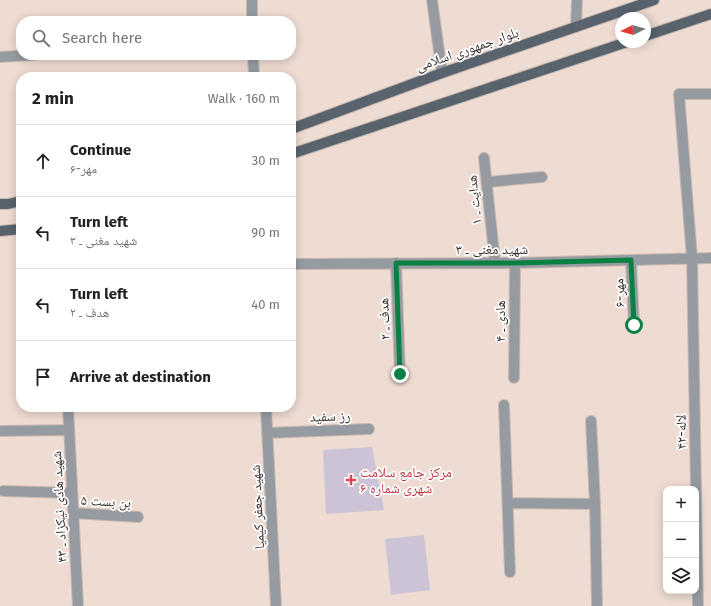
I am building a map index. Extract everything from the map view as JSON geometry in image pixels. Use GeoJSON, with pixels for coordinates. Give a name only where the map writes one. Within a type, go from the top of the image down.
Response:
{"type":"FeatureCollection","features":[{"type":"Feature","properties":{"kind":"main road","name":"بلوار جمهوری اسلامی"},"geometry":{"type":"LineString","coordinates":[[296,127],[442,72],[576,27],[642,2],[654,0]]}},
{"type":"Feature","properties":{"kind":"main road"},"geometry":{"type":"LineString","coordinates":[[651,34],[711,14]]}},
{"type":"Feature","properties":{"kind":"main road"},"geometry":{"type":"LineString","coordinates":[[296,152],[615,46]]}},
{"type":"Feature","properties":{"kind":"main road"},"geometry":{"type":"LineString","coordinates":[[0,204],[16,202]]}},
{"type":"Feature","properties":{"kind":"main road"},"geometry":{"type":"LineString","coordinates":[[0,231],[16,229]]}},
{"type":"Feature","properties":{"kind":"street"},"geometry":{"type":"LineString","coordinates":[[252,0],[252,16]]}},
{"type":"Feature","properties":{"kind":"street"},"geometry":{"type":"LineString","coordinates":[[432,0],[442,72]]}},
{"type":"Feature","properties":{"kind":"street"},"geometry":{"type":"LineString","coordinates":[[576,27],[577,0]]}},
{"type":"Feature","properties":{"kind":"street"},"geometry":{"type":"LineString","coordinates":[[0,57],[16,56]]}},
{"type":"Feature","properties":{"kind":"street"},"geometry":{"type":"LineString","coordinates":[[253,60],[254,72]]}},
{"type":"Feature","properties":{"kind":"street","name":"لاله-۴۲"},"geometry":{"type":"LineString","coordinates":[[698,606],[692,258],[678,94],[711,94]]}},
{"type":"Feature","properties":{"kind":"street","name":"هدایت ـ ۱"},"geometry":{"type":"LineString","coordinates":[[484,158],[495,262]]}},
{"type":"Feature","properties":{"kind":"street"},"geometry":{"type":"LineString","coordinates":[[487,182],[542,177]]}},
{"type":"Feature","properties":{"kind":"street","name":"شهید مغنی ـ ۳"},"geometry":{"type":"LineString","coordinates":[[296,264],[515,263],[711,258]]}},
{"type":"Feature","properties":{"kind":"street","name":"مهر-۶"},"geometry":{"type":"LineString","coordinates":[[631,260],[634,325]]}},
{"type":"Feature","properties":{"kind":"street","name":"هدف ـ ۲"},"geometry":{"type":"LineString","coordinates":[[396,263],[400,374]]}},
{"type":"Feature","properties":{"kind":"street","name":"هادی ـ ۴"},"geometry":{"type":"LineString","coordinates":[[514,378],[515,263]]}},
{"type":"Feature","properties":{"kind":"street"},"geometry":{"type":"LineString","coordinates":[[504,405],[510,572]]}},
{"type":"Feature","properties":{"kind":"street","name":"شهید هادی نیکزاد ـ ۴۳"},"geometry":{"type":"LineString","coordinates":[[68,412],[78,606]]}},
{"type":"Feature","properties":{"kind":"street","name":"شهید جعفر کیمیا"},"geometry":{"type":"LineString","coordinates":[[266,412],[276,606]]}},
{"type":"Feature","properties":{"kind":"street"},"geometry":{"type":"LineString","coordinates":[[591,421],[595,504],[597,606]]}},
{"type":"Feature","properties":{"kind":"street","name":"رز سفید"},"geometry":{"type":"LineString","coordinates":[[267,433],[369,429]]}},
{"type":"Feature","properties":{"kind":"street"},"geometry":{"type":"LineString","coordinates":[[0,431],[69,430]]}},
{"type":"Feature","properties":{"kind":"street"},"geometry":{"type":"LineString","coordinates":[[3,491],[72,493]]}},
{"type":"Feature","properties":{"kind":"street"},"geometry":{"type":"LineString","coordinates":[[508,502],[595,504]]}},
{"type":"Feature","properties":{"kind":"street","name":"بن بست ۵"},"geometry":{"type":"LineString","coordinates":[[73,513],[138,517]]}},
{"type":"Feature","properties":{"kind":"building","name":"مرکز جامع سلامت شهری شماره ۶"},"geometry":{"type":"Polygon","coordinates":[[[372,447],[384,510],[326,514],[323,450],[372,447]]]}},
{"type":"Feature","properties":{"kind":"building"},"geometry":{"type":"Polygon","coordinates":[[[424,535],[430,590],[391,595],[385,539],[424,535]]]}},
{"type":"Feature","properties":{"kind":"place","name":"مرکز جامع سلامت شهری شماره ۶"},"geometry":{"type":"Point","coordinates":[351,480]}},
{"type":"Feature","properties":{"kind":"route"},"geometry":{"type":"LineString","coordinates":[[400,374],[396,263],[515,263],[631,260],[634,325]]}}]}
